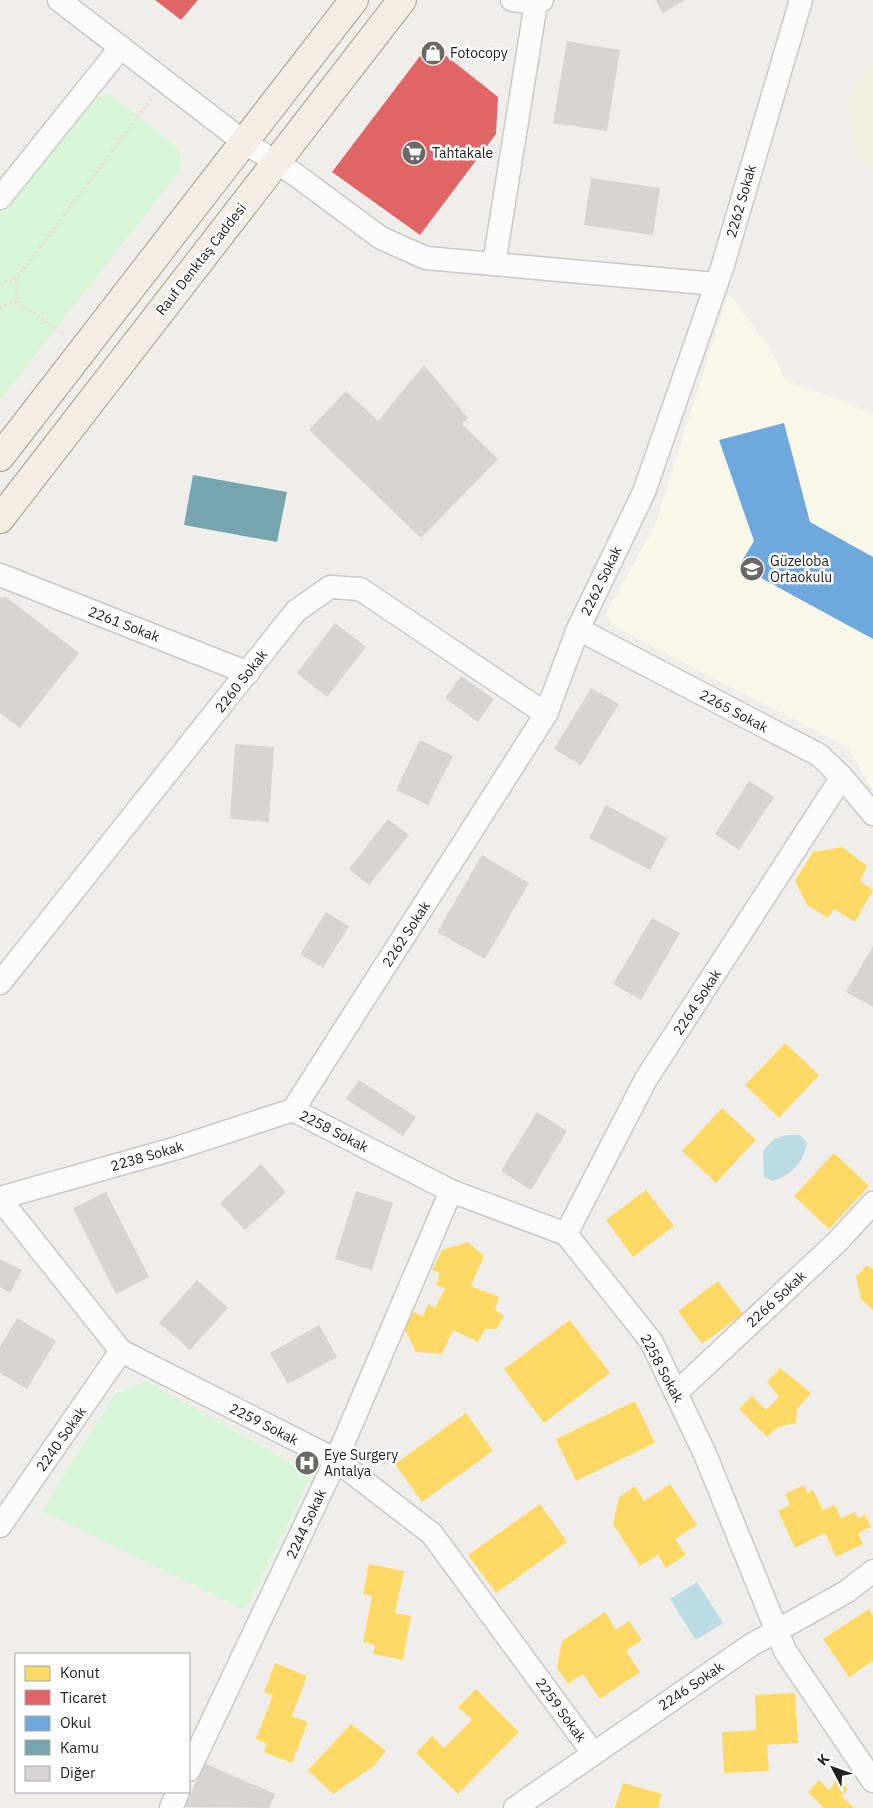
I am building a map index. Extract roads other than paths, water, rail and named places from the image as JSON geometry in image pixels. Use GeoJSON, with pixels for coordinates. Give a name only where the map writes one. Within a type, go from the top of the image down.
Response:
{"type":"FeatureCollection","features":[{"type":"Feature","properties":{"kind":"main road"},"geometry":{"type":"LineString","coordinates":[[0,457],[354,0]]}},
{"type":"Feature","properties":{"kind":"main road","name":"Rauf Denktaş Caddesi"},"geometry":{"type":"LineString","coordinates":[[0,519],[402,0]]}},
{"type":"Feature","properties":{"kind":"street"},"geometry":{"type":"LineString","coordinates":[[59,0],[244,142],[381,238],[426,258],[716,284]]}},
{"type":"Feature","properties":{"kind":"street"},"geometry":{"type":"LineString","coordinates":[[494,264],[539,2],[512,0]]}},
{"type":"Feature","properties":{"kind":"street","name":"2262 Sokak"},"geometry":{"type":"LineString","coordinates":[[293,1110],[546,714],[578,629],[644,492],[716,284],[801,0]]}},
{"type":"Feature","properties":{"kind":"street"},"geometry":{"type":"LineString","coordinates":[[0,198],[121,47]]}},
{"type":"Feature","properties":{"kind":"street","name":"2261 Sokak"},"geometry":{"type":"LineString","coordinates":[[0,576],[248,673]]}},
{"type":"Feature","properties":{"kind":"street","name":"2260 Sokak"},"geometry":{"type":"LineString","coordinates":[[0,983],[296,611],[330,587],[360,589],[546,714]]}},
{"type":"Feature","properties":{"kind":"street","name":"2265 Sokak"},"geometry":{"type":"LineString","coordinates":[[578,629],[819,755],[873,814]]}},
{"type":"Feature","properties":{"kind":"street","name":"2264 Sokak"},"geometry":{"type":"LineString","coordinates":[[566,1234],[646,1079],[842,778]]}},
{"type":"Feature","properties":{"kind":"street","name":"2258 Sokak"},"geometry":{"type":"LineString","coordinates":[[293,1110],[451,1191],[566,1234],[651,1341],[705,1454],[785,1651],[873,1781]]}},
{"type":"Feature","properties":{"kind":"street","name":"2238 Sokak"},"geometry":{"type":"LineString","coordinates":[[0,1199],[177,1148],[293,1110]]}},
{"type":"Feature","properties":{"kind":"street","name":"2244 Sokak"},"geometry":{"type":"LineString","coordinates":[[190,1768],[336,1460],[451,1191]]}},
{"type":"Feature","properties":{"kind":"street","name":"2259 Sokak"},"geometry":{"type":"LineString","coordinates":[[0,1199],[121,1351],[336,1460],[432,1534],[593,1753]]}},
{"type":"Feature","properties":{"kind":"street","name":"2266 Sokak"},"geometry":{"type":"LineString","coordinates":[[676,1393],[836,1243],[873,1203]]}},
{"type":"Feature","properties":{"kind":"street","name":"2240 Sokak"},"geometry":{"type":"LineString","coordinates":[[0,1526],[121,1351]]}},
{"type":"Feature","properties":{"kind":"street","name":"2246 Sokak"},"geometry":{"type":"LineString","coordinates":[[515,1808],[751,1645],[846,1592],[873,1571]]}},
{"type":"Feature","properties":{"kind":"street"},"geometry":{"type":"LineString","coordinates":[[171,1808],[178,1793]]}},
{"type":"Feature","properties":{"kind":"water"},"geometry":{"type":"Polygon","coordinates":[[[787,1135],[800,1135],[807,1143],[803,1157],[791,1172],[773,1181],[764,1177],[763,1151],[774,1139],[787,1135]]]}},
{"type":"Feature","properties":{"kind":"water"},"geometry":{"type":"Polygon","coordinates":[[[697,1582],[723,1623],[696,1640],[670,1599],[697,1582]]]}},
{"type":"Feature","properties":{"kind":"place","name":"Fotocopy"},"geometry":{"type":"Point","coordinates":[433,53]}},
{"type":"Feature","properties":{"kind":"place","name":"Tahtakale"},"geometry":{"type":"Point","coordinates":[414,153]}},
{"type":"Feature","properties":{"kind":"place","name":"Güzeloba Ortaokulu"},"geometry":{"type":"Point","coordinates":[752,569]}},
{"type":"Feature","properties":{"kind":"place","name":"Eye Surgery Antalya"},"geometry":{"type":"Point","coordinates":[307,1463]}}]}
